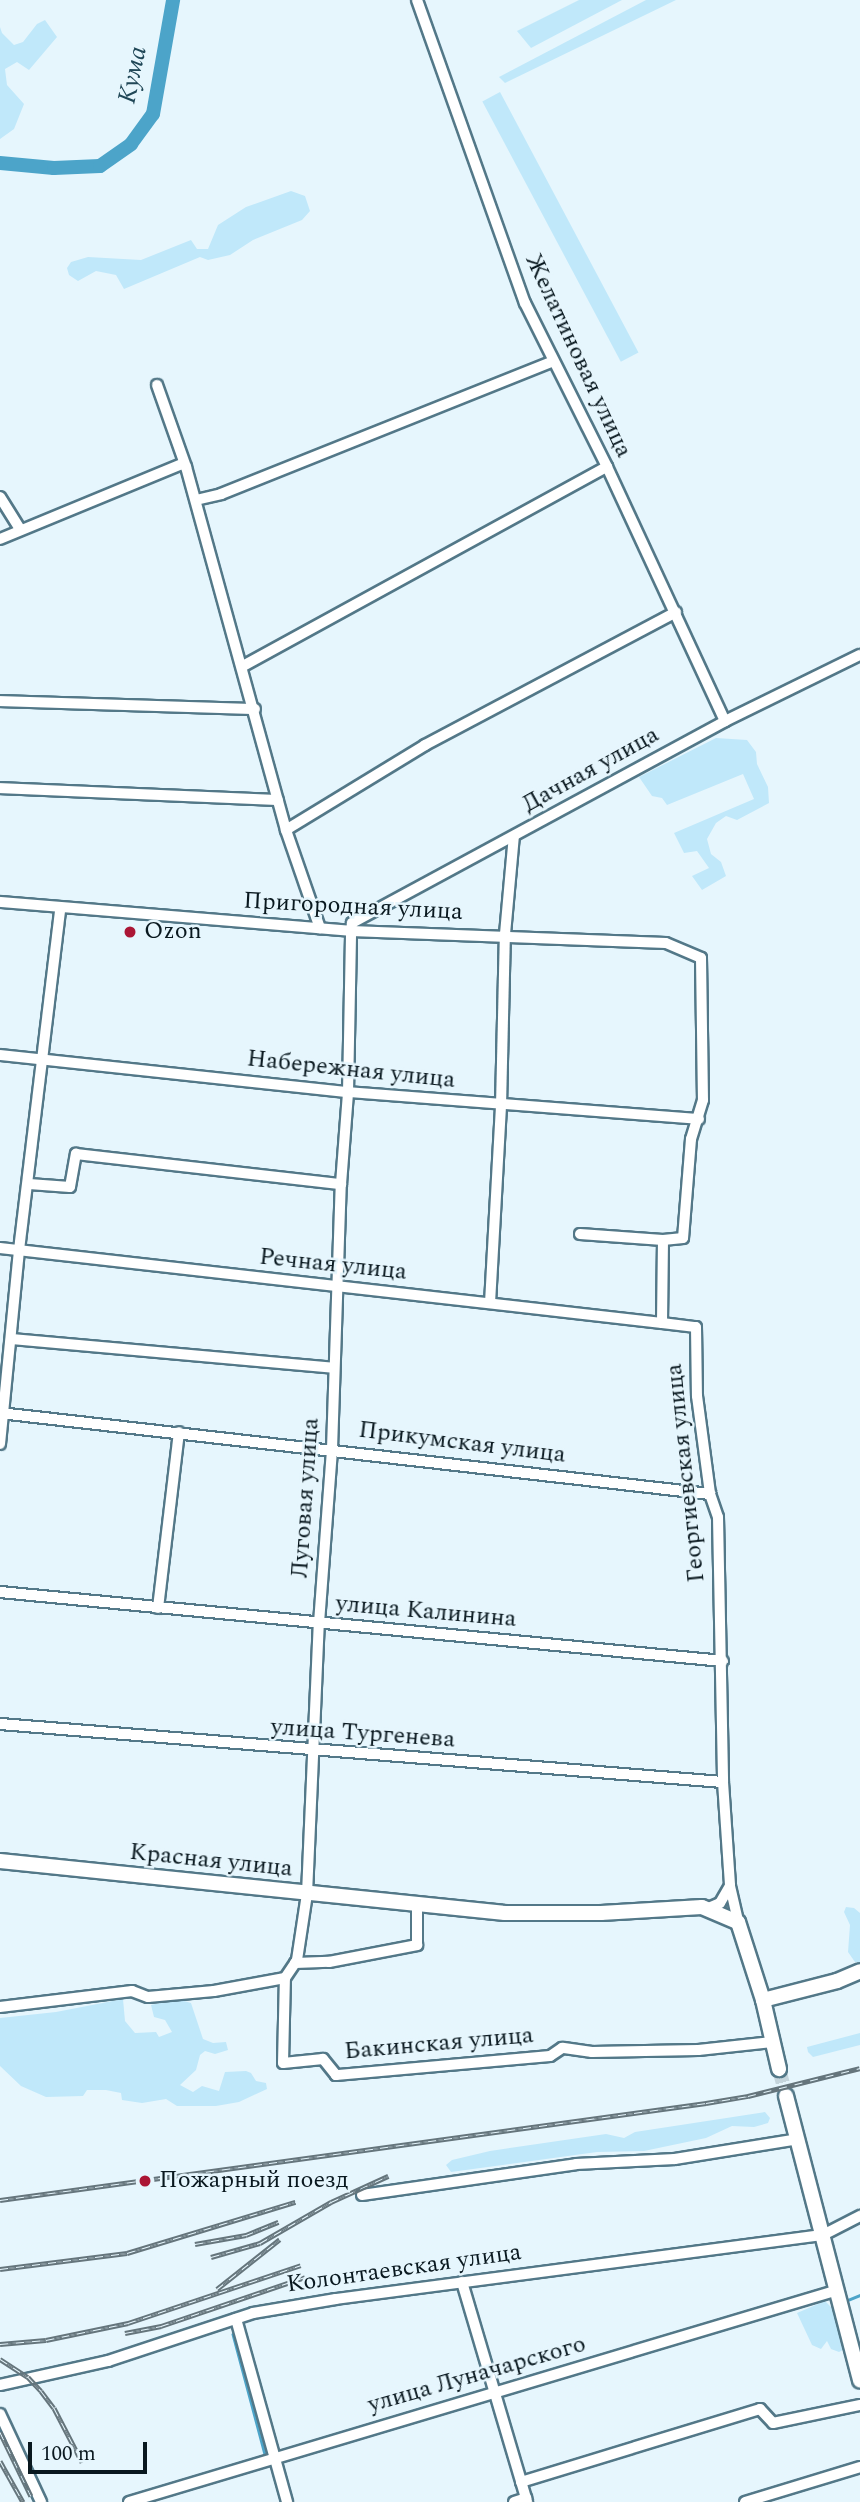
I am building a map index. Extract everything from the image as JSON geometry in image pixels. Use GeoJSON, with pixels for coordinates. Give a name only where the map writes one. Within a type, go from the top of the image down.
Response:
{"type":"FeatureCollection","features":[{"type":"Feature","properties":{"kind":"street","name":"Желатиновая улица"},"geometry":{"type":"LineString","coordinates":[[417,0],[525,303],[607,467],[725,720]]}},
{"type":"Feature","properties":{"kind":"street"},"geometry":{"type":"LineString","coordinates":[[195,500],[220,494],[552,361]]}},
{"type":"Feature","properties":{"kind":"street"},"geometry":{"type":"LineString","coordinates":[[157,385],[195,500],[255,709],[286,830],[320,928]]}},
{"type":"Feature","properties":{"kind":"street"},"geometry":{"type":"LineString","coordinates":[[0,539],[184,463]]}},
{"type":"Feature","properties":{"kind":"street"},"geometry":{"type":"LineString","coordinates":[[243,666],[607,467]]}},
{"type":"Feature","properties":{"kind":"street"},"geometry":{"type":"LineString","coordinates":[[0,497],[20,529]]}},
{"type":"Feature","properties":{"kind":"street"},"geometry":{"type":"LineString","coordinates":[[286,830],[425,745],[676,612]]}},
{"type":"Feature","properties":{"kind":"street","name":"Дачная улица"},"geometry":{"type":"LineString","coordinates":[[351,931],[352,923],[725,720],[860,655]]}},
{"type":"Feature","properties":{"kind":"street"},"geometry":{"type":"LineString","coordinates":[[0,701],[255,709]]}},
{"type":"Feature","properties":{"kind":"street"},"geometry":{"type":"LineString","coordinates":[[0,788],[278,800]]}},
{"type":"Feature","properties":{"kind":"street"},"geometry":{"type":"LineString","coordinates":[[490,1303],[501,1105],[505,934],[514,836]]}},
{"type":"Feature","properties":{"kind":"street","name":"Пригородная улица"},"geometry":{"type":"LineString","coordinates":[[0,902],[351,931],[505,934],[666,943],[701,958],[703,1100],[699,1119]]}},
{"type":"Feature","properties":{"kind":"street"},"geometry":{"type":"LineString","coordinates":[[0,1444],[19,1250],[60,909]]}},
{"type":"Feature","properties":{"kind":"street","name":"Луговая улица"},"geometry":{"type":"LineString","coordinates":[[285,1978],[295,1963],[307,1894],[319,1623],[332,1449],[341,1184],[348,1092],[351,931]]}},
{"type":"Feature","properties":{"kind":"street","name":"Набережная улица"},"geometry":{"type":"LineString","coordinates":[[0,1055],[348,1092],[699,1119]]}},
{"type":"Feature","properties":{"kind":"street"},"geometry":{"type":"LineString","coordinates":[[580,1234],[663,1240],[683,1238],[691,1139],[699,1119]]}},
{"type":"Feature","properties":{"kind":"street"},"geometry":{"type":"LineString","coordinates":[[29,1184],[69,1187],[76,1154],[341,1184]]}},
{"type":"Feature","properties":{"kind":"street"},"geometry":{"type":"LineString","coordinates":[[662,1323],[663,1240]]}},
{"type":"Feature","properties":{"kind":"street","name":"Речная улица"},"geometry":{"type":"LineString","coordinates":[[0,1248],[662,1323]]}},
{"type":"Feature","properties":{"kind":"street","name":"Георгиевская улица"},"geometry":{"type":"LineString","coordinates":[[662,1323],[696,1326],[697,1396],[710,1494],[718,1517],[723,1661],[723,1782],[730,1886],[738,1922],[763,2000],[779,2069]]}},
{"type":"Feature","properties":{"kind":"street"},"geometry":{"type":"LineString","coordinates":[[11,1339],[334,1368]]}},
{"type":"Feature","properties":{"kind":"street","name":"Прикумская улица"},"geometry":{"type":"LineString","coordinates":[[1,1413],[710,1494]]}},
{"type":"Feature","properties":{"kind":"street"},"geometry":{"type":"LineString","coordinates":[[158,1608],[179,1432]]}},
{"type":"Feature","properties":{"kind":"street","name":"улица Калинина"},"geometry":{"type":"LineString","coordinates":[[0,1592],[723,1661]]}},
{"type":"Feature","properties":{"kind":"street","name":"улица Тургенева"},"geometry":{"type":"LineString","coordinates":[[0,1724],[315,1752],[723,1782]]}},
{"type":"Feature","properties":{"kind":"street","name":"Красная улица"},"geometry":{"type":"LineString","coordinates":[[0,1861],[505,1913],[706,1909],[738,1922]]}},
{"type":"Feature","properties":{"kind":"street"},"geometry":{"type":"LineString","coordinates":[[706,1909],[720,1903],[730,1886]]}},
{"type":"Feature","properties":{"kind":"street"},"geometry":{"type":"LineString","coordinates":[[295,1963],[328,1962],[417,1945],[417,1904]]}},
{"type":"Feature","properties":{"kind":"street"},"geometry":{"type":"LineString","coordinates":[[763,2000],[837,1981],[860,1971]]}},
{"type":"Feature","properties":{"kind":"street"},"geometry":{"type":"LineString","coordinates":[[0,2007],[132,1991],[148,1997],[214,1992],[285,1978]]}},
{"type":"Feature","properties":{"kind":"street","name":"Бакинская улица"},"geometry":{"type":"LineString","coordinates":[[285,1978],[283,2063],[323,2059],[335,2075],[550,2056],[562,2048],[592,2052],[698,2050],[772,2042]]}},
{"type":"Feature","properties":{"kind":"street"},"geometry":{"type":"LineString","coordinates":[[786,2096],[860,2381]]}},
{"type":"Feature","properties":{"kind":"street"},"geometry":{"type":"LineString","coordinates":[[362,2195],[576,2164],[675,2159],[797,2139]]}},
{"type":"Feature","properties":{"kind":"street","name":"Колонтаевская улица"},"geometry":{"type":"LineString","coordinates":[[0,2385],[108,2361],[253,2313],[462,2281],[823,2235],[860,2216]]}},
{"type":"Feature","properties":{"kind":"street"},"geometry":{"type":"LineString","coordinates":[[462,2281],[526,2500],[514,2502]]}},
{"type":"Feature","properties":{"kind":"street","name":"улица Луначарского"},"geometry":{"type":"LineString","coordinates":[[129,2502],[838,2290]]}},
{"type":"Feature","properties":{"kind":"street"},"geometry":{"type":"LineString","coordinates":[[236,2319],[287,2502]]}},
{"type":"Feature","properties":{"kind":"street"},"geometry":{"type":"LineString","coordinates":[[521,2482],[760,2409],[773,2423],[860,2405]]}},
{"type":"Feature","properties":{"kind":"street"},"geometry":{"type":"LineString","coordinates":[[0,2413],[41,2502]]}},
{"type":"Feature","properties":{"kind":"street"},"geometry":{"type":"LineString","coordinates":[[745,2502],[860,2467]]}},
{"type":"Feature","properties":{"kind":"shaded area"},"geometry":{"type":"Polygon","coordinates":[[[579,0],[622,0],[531,48],[517,31],[579,0]]]}},
{"type":"Feature","properties":{"kind":"shaded area"},"geometry":{"type":"Polygon","coordinates":[[[646,0],[676,0],[505,83],[499,77],[646,0]]]}},
{"type":"Feature","properties":{"kind":"shaded area"},"geometry":{"type":"Polygon","coordinates":[[[45,20],[57,37],[29,70],[17,62],[5,69],[7,85],[24,104],[14,129],[0,139],[0,27],[2,33],[14,45],[23,42],[37,24],[45,20]]]}},
{"type":"Feature","properties":{"kind":"shaded area"},"geometry":{"type":"Polygon","coordinates":[[[500,92],[638,352],[621,362],[482,101],[500,92]]]}},
{"type":"Feature","properties":{"kind":"shaded area"},"geometry":{"type":"Polygon","coordinates":[[[291,191],[305,196],[310,211],[302,220],[253,240],[230,255],[208,260],[200,257],[124,289],[116,275],[96,271],[78,281],[69,275],[67,268],[71,262],[88,257],[141,260],[191,240],[197,249],[208,249],[218,225],[246,207],[291,191]]]}},
{"type":"Feature","properties":{"kind":"shaded area"},"geometry":{"type":"Polygon","coordinates":[[[716,738],[747,740],[756,752],[757,764],[768,787],[769,803],[737,820],[726,816],[716,823],[707,839],[711,854],[721,862],[726,876],[702,890],[692,876],[709,868],[697,851],[684,853],[674,833],[754,799],[743,774],[667,805],[662,798],[652,796],[639,777],[716,738]]]}},
{"type":"Feature","properties":{"kind":"shaded area"},"geometry":{"type":"Polygon","coordinates":[[[846,1907],[854,1908],[860,1913],[860,1962],[855,1962],[848,1952],[850,1925],[844,1912],[846,1907]]]}},
{"type":"Feature","properties":{"kind":"shaded area"},"geometry":{"type":"Polygon","coordinates":[[[123,1999],[125,2021],[135,2033],[156,2032],[159,2037],[172,2032],[165,2020],[154,2017],[151,2005],[177,1999],[191,2003],[203,2039],[213,2043],[226,2042],[228,2050],[215,2054],[205,2051],[200,2055],[196,2070],[180,2085],[193,2092],[202,2086],[219,2091],[225,2072],[246,2071],[251,2073],[256,2081],[266,2083],[267,2089],[239,2102],[216,2106],[177,2106],[166,2099],[142,2103],[122,2100],[121,2093],[106,2090],[87,2090],[83,2096],[46,2097],[21,2086],[0,2066],[0,2018],[56,2012],[123,1999]]]}},
{"type":"Feature","properties":{"kind":"shaded area"},"geometry":{"type":"Polygon","coordinates":[[[860,2033],[860,2045],[813,2057],[808,2052],[807,2047],[860,2033]]]}},
{"type":"Feature","properties":{"kind":"shaded area"},"geometry":{"type":"Polygon","coordinates":[[[765,2112],[770,2118],[768,2123],[754,2127],[732,2126],[706,2138],[644,2151],[597,2152],[451,2172],[446,2165],[452,2160],[490,2151],[606,2134],[624,2138],[635,2132],[765,2112]]]}},
{"type":"Feature","properties":{"kind":"shaded area"},"geometry":{"type":"Polygon","coordinates":[[[825,2301],[835,2311],[843,2350],[839,2352],[831,2349],[827,2341],[821,2349],[812,2345],[797,2313],[825,2301]]]}},
{"type":"Feature","properties":{"kind":"waterway","name":"Кума"},"geometry":{"type":"LineString","coordinates":[[0,163],[54,168],[100,166],[131,144],[153,114],[173,0]]}},
{"type":"Feature","properties":{"kind":"waterway"},"geometry":{"type":"LineString","coordinates":[[848,2300],[860,2295]]}},
{"type":"Feature","properties":{"kind":"waterway"},"geometry":{"type":"LineString","coordinates":[[233,2334],[265,2454]]}},
{"type":"Feature","properties":{"kind":"tunnel"},"geometry":{"type":"LineString","coordinates":[[779,2069],[786,2096]]}},
{"type":"Feature","properties":{"kind":"railway"},"geometry":{"type":"LineString","coordinates":[[0,2200],[706,2103],[748,2096],[860,2068]]}},
{"type":"Feature","properties":{"kind":"railway"},"geometry":{"type":"LineString","coordinates":[[211,2257],[260,2243],[331,2202],[388,2176]]}},
{"type":"Feature","properties":{"kind":"railway"},"geometry":{"type":"LineString","coordinates":[[0,2269],[127,2253],[295,2202]]}},
{"type":"Feature","properties":{"kind":"railway"},"geometry":{"type":"LineString","coordinates":[[195,2244],[246,2235],[279,2222]]}},
{"type":"Feature","properties":{"kind":"railway"},"geometry":{"type":"LineString","coordinates":[[217,2289],[280,2239]]}},
{"type":"Feature","properties":{"kind":"railway"},"geometry":{"type":"LineString","coordinates":[[0,2344],[46,2340],[128,2323],[301,2265]]}},
{"type":"Feature","properties":{"kind":"railway"},"geometry":{"type":"LineString","coordinates":[[125,2333],[161,2326],[305,2277]]}},
{"type":"Feature","properties":{"kind":"railway"},"geometry":{"type":"LineString","coordinates":[[0,2359],[28,2377],[41,2391],[54,2408],[82,2462]]}},
{"type":"Feature","properties":{"kind":"railway"},"geometry":{"type":"LineString","coordinates":[[0,2432],[31,2496]]}},
{"type":"Feature","properties":{"kind":"railway"},"geometry":{"type":"LineString","coordinates":[[0,2461],[23,2502]]}},
{"type":"Feature","properties":{"kind":"place","name":"Ozon"},"geometry":{"type":"Point","coordinates":[130,932]}},
{"type":"Feature","properties":{"kind":"place","name":"Пожарный поезд"},"geometry":{"type":"Point","coordinates":[145,2181]}}]}
